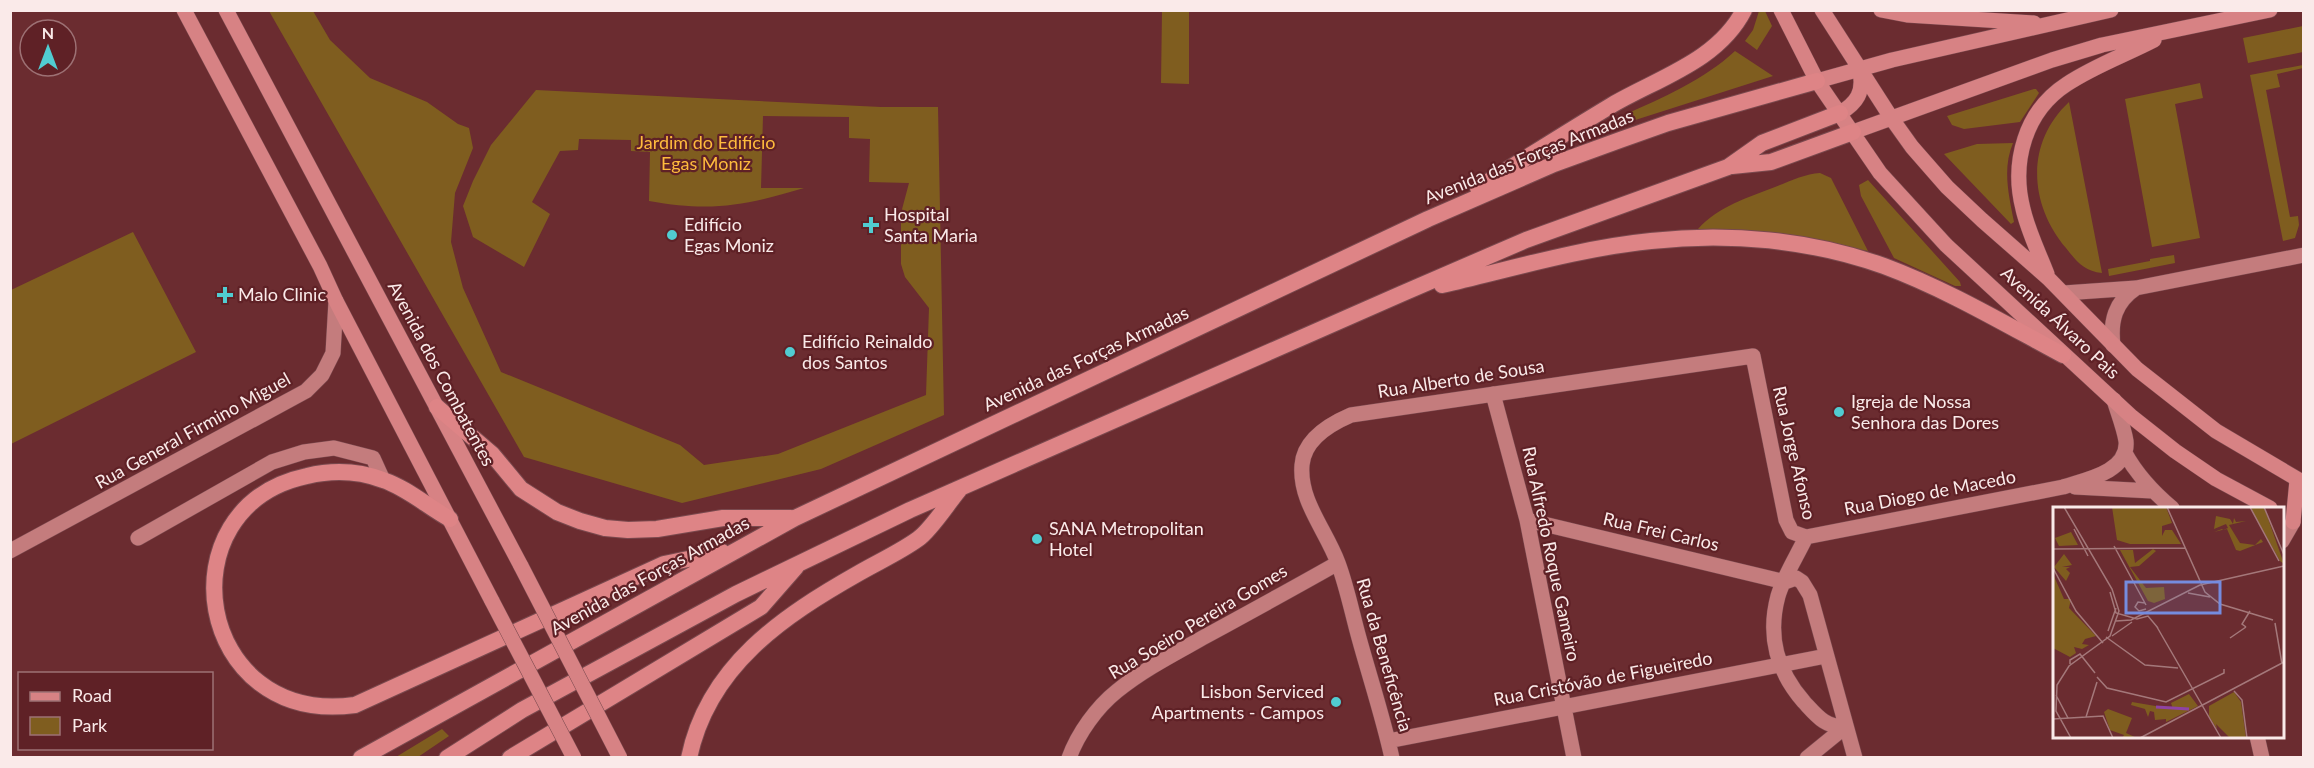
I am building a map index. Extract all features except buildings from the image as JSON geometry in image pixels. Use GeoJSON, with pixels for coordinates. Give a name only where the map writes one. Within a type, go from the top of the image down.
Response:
{"type":"FeatureCollection","features":[{"type":"Feature","properties":{"kind":"highway"},"geometry":{"type":"LineString","coordinates":[[1428,219],[1613,104],[1684,67],[1716,47],[1727,37],[1744,10]]}},
{"type":"Feature","properties":{"kind":"highway","name":"Avenida das Forças Armadas"},"geometry":{"type":"LineString","coordinates":[[361,758],[795,518],[1428,219],[1554,164],[1629,136],[1817,81]]}},
{"type":"Feature","properties":{"kind":"highway"},"geometry":{"type":"LineString","coordinates":[[447,758],[522,710],[736,594],[961,487],[1526,240],[1728,166],[1762,143],[1840,113]]}},
{"type":"Feature","properties":{"kind":"highway"},"geometry":{"type":"LineString","coordinates":[[1728,166],[1771,162],[1853,132]]}},
{"type":"Feature","properties":{"kind":"highway"},"geometry":{"type":"LineString","coordinates":[[1401,294],[1599,249],[1649,241],[1700,237],[1753,239],[1812,247],[1884,266],[1927,284],[2063,355]]}},
{"type":"Feature","properties":{"kind":"highway"},"geometry":{"type":"LineString","coordinates":[[437,407],[492,454],[521,489],[557,512],[580,521],[605,528],[628,530],[657,529],[723,518],[795,518]]}},
{"type":"Feature","properties":{"kind":"highway"},"geometry":{"type":"LineString","coordinates":[[450,519],[383,480],[339,472],[309,475],[279,485],[263,494],[244,510],[222,547],[216,570],[213,591],[215,612],[221,633],[231,652],[256,681],[275,694],[317,706],[355,705],[664,564],[738,549]]}},
{"type":"Feature","properties":{"kind":"highway"},"geometry":{"type":"LineString","coordinates":[[689,758],[701,716],[712,696],[725,677],[760,639],[777,624],[820,596],[920,538],[961,487]]}},
{"type":"Feature","properties":{"kind":"highway"},"geometry":{"type":"LineString","coordinates":[[510,758],[761,607],[801,562]]}},
{"type":"Feature","properties":{"kind":"main road"},"geometry":{"type":"LineString","coordinates":[[184,10],[320,266],[336,301],[574,758]]}},
{"type":"Feature","properties":{"kind":"main road","name":"Avenida dos Combatentes"},"geometry":{"type":"LineString","coordinates":[[226,10],[521,566],[620,758]]}},
{"type":"Feature","properties":{"kind":"main road","name":"Avenida Álvaro Pais"},"geometry":{"type":"LineString","coordinates":[[1781,10],[1817,81],[1880,173],[1939,237],[2063,355],[2175,451],[2216,479],[2269,507]]}},
{"type":"Feature","properties":{"kind":"main road","name":"Avenida Álvaro Pais"},"geometry":{"type":"LineString","coordinates":[[1822,10],[1892,119],[1912,147],[1947,188],[2064,293],[2137,369],[2216,431],[2300,481]]}},
{"type":"Feature","properties":{"kind":"main road"},"geometry":{"type":"LineString","coordinates":[[1881,10],[1907,15],[2049,24]]}},
{"type":"Feature","properties":{"kind":"main road","name":"Avenida das Forças Armadas"},"geometry":{"type":"LineString","coordinates":[[1817,81],[1859,69],[2111,10]]}},
{"type":"Feature","properties":{"kind":"main road"},"geometry":{"type":"LineString","coordinates":[[1853,132],[2052,60],[2102,45],[2270,10]]}},
{"type":"Feature","properties":{"kind":"main road"},"geometry":{"type":"LineString","coordinates":[[2048,278],[2023,212],[2018,180],[2023,142],[2033,120],[2040,109],[2065,85],[2172,30]]}},
{"type":"Feature","properties":{"kind":"main road"},"geometry":{"type":"LineString","coordinates":[[1840,113],[1850,108],[1862,89],[1859,69]]}},
{"type":"Feature","properties":{"kind":"main road"},"geometry":{"type":"LineString","coordinates":[[2293,521],[2300,481]]}},
{"type":"Feature","properties":{"kind":"street"},"geometry":{"type":"LineString","coordinates":[[2064,293],[2136,288],[2304,255]]}},
{"type":"Feature","properties":{"kind":"street"},"geometry":{"type":"LineString","coordinates":[[2113,345],[2112,331],[2117,306],[2136,288]]}},
{"type":"Feature","properties":{"kind":"street","name":"Rua General Firmino Miguel"},"geometry":{"type":"LineString","coordinates":[[10,551],[306,391],[322,375],[333,353],[336,301]]}},
{"type":"Feature","properties":{"kind":"street","name":"Rua Alberto de Sousa"},"geometry":{"type":"LineString","coordinates":[[1338,563],[1306,497],[1302,481],[1302,462],[1310,444],[1335,422],[1351,416],[1753,356]]}},
{"type":"Feature","properties":{"kind":"street","name":"Rua Jorge Afonso"},"geometry":{"type":"LineString","coordinates":[[1753,356],[1786,520],[1792,532],[1806,537],[1778,597],[1774,647],[1791,687],[1817,717],[1833,727],[1845,727]]}},
{"type":"Feature","properties":{"kind":"street","name":"Rua Alfredo Roque Gameiro"},"geometry":{"type":"LineString","coordinates":[[1493,394],[1527,520],[1574,758]]}},
{"type":"Feature","properties":{"kind":"street"},"geometry":{"type":"LineString","coordinates":[[2114,400],[2126,440],[2125,453],[2133,468],[2152,491],[2171,507]]}},
{"type":"Feature","properties":{"kind":"street"},"geometry":{"type":"LineString","coordinates":[[138,538],[272,462],[304,452],[334,448],[373,458],[383,480]]}},
{"type":"Feature","properties":{"kind":"street","name":"Rua Diogo de Macedo"},"geometry":{"type":"LineString","coordinates":[[1806,537],[2063,487],[2114,467],[2125,453]]}},
{"type":"Feature","properties":{"kind":"street","name":"Rua Diogo de Macedo"},"geometry":{"type":"LineString","coordinates":[[2063,487],[2152,491]]}},
{"type":"Feature","properties":{"kind":"street","name":"Rua Frei Carlos"},"geometry":{"type":"LineString","coordinates":[[1527,520],[1785,582],[1796,578],[1807,589],[1826,656]]}},
{"type":"Feature","properties":{"kind":"street"},"geometry":{"type":"LineString","coordinates":[[2284,539],[2293,521]]}},
{"type":"Feature","properties":{"kind":"street","name":"Rua da Beneficência"},"geometry":{"type":"LineString","coordinates":[[1338,563],[1392,758]]}},
{"type":"Feature","properties":{"kind":"street","name":"Rua Soeiro Pereira Gomes"},"geometry":{"type":"LineString","coordinates":[[1070,758],[1074,746],[1091,719],[1115,693],[1129,682],[1338,563]]}},
{"type":"Feature","properties":{"kind":"street"},"geometry":{"type":"LineString","coordinates":[[1826,656],[1855,758]]}},
{"type":"Feature","properties":{"kind":"street","name":"Rua Cristóvão de Figueiredo"},"geometry":{"type":"LineString","coordinates":[[1388,741],[1826,656]]}},
{"type":"Feature","properties":{"kind":"street"},"geometry":{"type":"LineString","coordinates":[[1807,758],[1845,727]]}},
{"type":"Feature","properties":{"kind":"street"},"geometry":{"type":"LineString","coordinates":[[2257,738],[2262,758]]}},
{"type":"Feature","properties":{"kind":"green space","name":"Jardim do Edifício Egas Moniz"},"geometry":{"type":"Polygon","coordinates":[[[269,11],[313,11],[330,40],[370,78],[427,102],[458,124],[469,128],[473,148],[455,193],[451,242],[463,288],[501,372],[680,445],[704,465],[778,454],[926,395],[929,308],[905,277],[901,264],[901,213],[909,183],[869,182],[870,139],[849,138],[849,117],[763,116],[761,188],[804,188],[745,203],[727,205],[691,206],[649,201],[650,152],[631,151],[631,140],[579,139],[578,150],[560,151],[532,202],[550,214],[524,267],[473,237],[463,206],[491,145],[536,90],[881,107],[938,107],[944,415],[821,469],[682,503],[524,457],[269,11]]]}},
{"type":"Feature","properties":{"kind":"green space"},"geometry":{"type":"Polygon","coordinates":[[[1162,11],[1189,11],[1189,84],[1161,83],[1162,11]]]}},
{"type":"Feature","properties":{"kind":"green space"},"geometry":{"type":"Polygon","coordinates":[[[1759,11],[1765,11],[1772,26],[1757,50],[1745,41],[1753,30],[1759,11]]]}},
{"type":"Feature","properties":{"kind":"green space"},"geometry":{"type":"Polygon","coordinates":[[[2303,26],[2303,52],[2248,63],[2243,38],[2303,26]]]}},
{"type":"Feature","properties":{"kind":"green space"},"geometry":{"type":"Polygon","coordinates":[[[1735,51],[1773,76],[1629,122],[1624,115],[1696,80],[1735,51]]]}},
{"type":"Feature","properties":{"kind":"green space"},"geometry":{"type":"Polygon","coordinates":[[[2303,65],[2303,68],[2277,74],[2280,87],[2266,90],[2290,217],[2298,216],[2299,225],[2295,238],[2283,241],[2250,75],[2303,65]]]}},
{"type":"Feature","properties":{"kind":"green space"},"geometry":{"type":"Polygon","coordinates":[[[2200,83],[2203,98],[2175,104],[2200,238],[2152,247],[2125,99],[2200,83]]]}},
{"type":"Feature","properties":{"kind":"green space"},"geometry":{"type":"Polygon","coordinates":[[[2034,89],[2039,93],[2020,122],[1964,129],[1952,125],[1947,116],[2034,89]]]}},
{"type":"Feature","properties":{"kind":"green space"},"geometry":{"type":"Polygon","coordinates":[[[2069,102],[2102,273],[2081,265],[2066,248],[2054,231],[2039,193],[2037,174],[2039,155],[2045,136],[2055,118],[2069,102]]]}},
{"type":"Feature","properties":{"kind":"green space"},"geometry":{"type":"Polygon","coordinates":[[[2013,143],[2007,173],[2014,222],[2011,224],[1944,154],[1977,144],[2013,143]]]}},
{"type":"Feature","properties":{"kind":"green space"},"geometry":{"type":"Polygon","coordinates":[[[1820,173],[1831,178],[1868,251],[1775,233],[1698,229],[1715,214],[1734,204],[1798,178],[1820,173]]]}},
{"type":"Feature","properties":{"kind":"green space"},"geometry":{"type":"Polygon","coordinates":[[[1868,180],[1960,282],[1961,286],[1955,286],[1894,258],[1861,196],[1859,185],[1868,180]]]}},
{"type":"Feature","properties":{"kind":"green space"},"geometry":{"type":"Polygon","coordinates":[[[133,232],[196,352],[11,444],[11,290],[133,232]]]}},
{"type":"Feature","properties":{"kind":"green space"},"geometry":{"type":"Polygon","coordinates":[[[2174,255],[2175,263],[2109,276],[2108,269],[2174,255]]]}},
{"type":"Feature","properties":{"kind":"green space"},"geometry":{"type":"Polygon","coordinates":[[[442,729],[449,736],[418,757],[396,757],[442,729]]]}},
{"type":"Feature","properties":{"kind":"place","name":"Hospital Santa Maria"},"geometry":{"type":"Point","coordinates":[871,225]}},
{"type":"Feature","properties":{"kind":"place","name":"Edifício Egas Moniz"},"geometry":{"type":"Point","coordinates":[672,235]}},
{"type":"Feature","properties":{"kind":"place","name":"Malo Clinic"},"geometry":{"type":"Point","coordinates":[225,295]}},
{"type":"Feature","properties":{"kind":"place","name":"Edifício Reinaldo dos Santos"},"geometry":{"type":"Point","coordinates":[790,352]}},
{"type":"Feature","properties":{"kind":"place","name":"Igreja de Nossa Senhora das Dores"},"geometry":{"type":"Point","coordinates":[1839,412]}},
{"type":"Feature","properties":{"kind":"place","name":"SANA Metropolitan Hotel"},"geometry":{"type":"Point","coordinates":[1037,539]}},
{"type":"Feature","properties":{"kind":"place","name":"Lisbon Serviced Apartments - Campos"},"geometry":{"type":"Point","coordinates":[1336,702]}}]}
